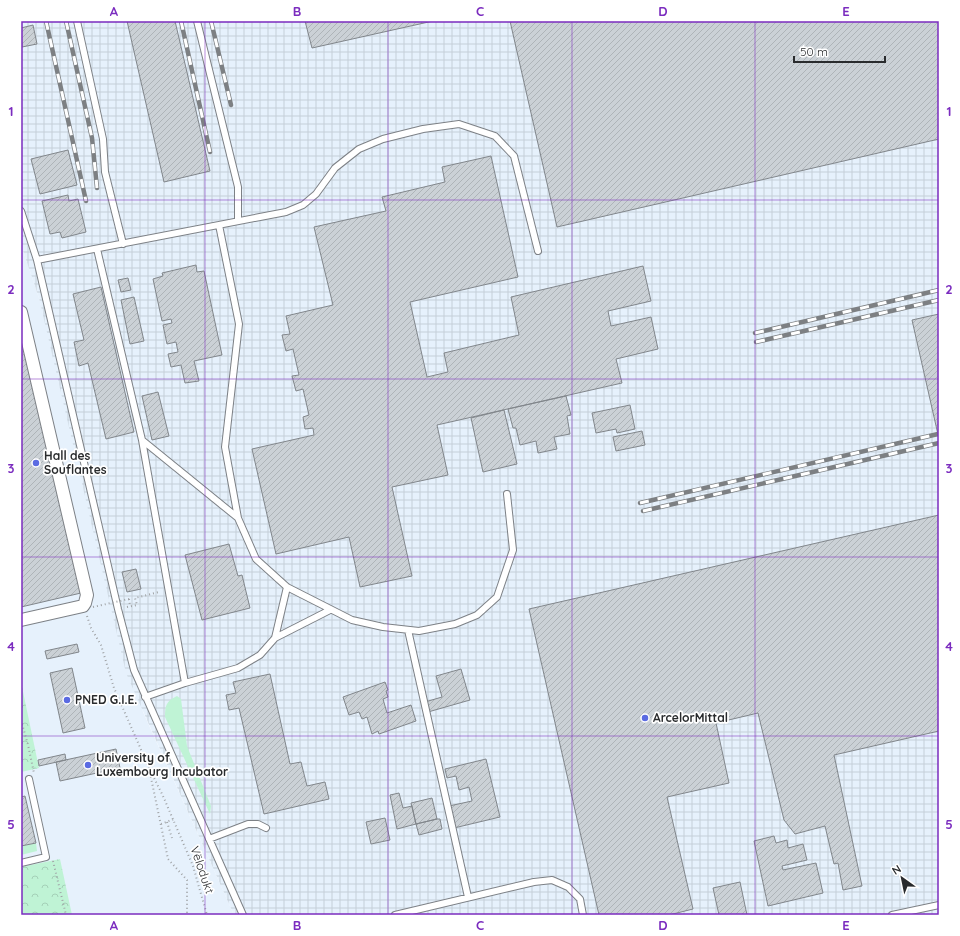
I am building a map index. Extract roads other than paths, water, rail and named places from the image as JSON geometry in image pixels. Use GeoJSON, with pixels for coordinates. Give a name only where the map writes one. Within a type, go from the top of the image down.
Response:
{"type":"FeatureCollection","features":[{"type":"Feature","properties":{"kind":"street"},"geometry":{"type":"LineString","coordinates":[[21,312],[87,595],[85,603],[88,606],[21,620]]}},
{"type":"Feature","properties":{"kind":"lane"},"geometry":{"type":"LineString","coordinates":[[77,21],[103,139],[105,172],[123,244]]}},
{"type":"Feature","properties":{"kind":"lane"},"geometry":{"type":"LineString","coordinates":[[197,21],[238,187],[238,221]]}},
{"type":"Feature","properties":{"kind":"lane"},"geometry":{"type":"LineString","coordinates":[[37,260],[286,212],[303,205],[316,194],[335,168],[359,149],[383,139],[423,129],[459,124],[495,136],[514,156],[538,251]]}},
{"type":"Feature","properties":{"kind":"lane"},"geometry":{"type":"LineString","coordinates":[[21,211],[37,260],[118,609],[134,670],[242,915]]}},
{"type":"Feature","properties":{"kind":"lane"},"geometry":{"type":"LineString","coordinates":[[219,225],[239,324],[225,448],[238,518],[256,558],[287,587],[352,620],[383,627],[419,632],[455,624],[477,615],[497,596],[513,550],[507,494]]}},
{"type":"Feature","properties":{"kind":"lane"},"geometry":{"type":"LineString","coordinates":[[98,249],[142,440],[185,683]]}},
{"type":"Feature","properties":{"kind":"lane"},"geometry":{"type":"LineString","coordinates":[[142,440],[238,518]]}},
{"type":"Feature","properties":{"kind":"lane"},"geometry":{"type":"LineString","coordinates":[[275,638],[287,587]]}},
{"type":"Feature","properties":{"kind":"lane"},"geometry":{"type":"LineString","coordinates":[[145,697],[185,683],[238,668],[260,655],[275,638],[330,610]]}},
{"type":"Feature","properties":{"kind":"lane"},"geometry":{"type":"LineString","coordinates":[[408,630],[468,898]]}},
{"type":"Feature","properties":{"kind":"lane"},"geometry":{"type":"LineString","coordinates":[[21,863],[46,857],[29,776]]}},
{"type":"Feature","properties":{"kind":"lane"},"geometry":{"type":"LineString","coordinates":[[209,839],[248,824],[258,824],[266,828]]}},
{"type":"Feature","properties":{"kind":"lane"},"geometry":{"type":"LineString","coordinates":[[395,915],[534,882],[552,880],[568,887],[580,899],[583,915]]}},
{"type":"Feature","properties":{"kind":"lane"},"geometry":{"type":"LineString","coordinates":[[892,915],[939,905]]}},
{"type":"Feature","properties":{"kind":"railway"},"geometry":{"type":"LineString","coordinates":[[46,21],[86,201]]}},
{"type":"Feature","properties":{"kind":"railway"},"geometry":{"type":"LineString","coordinates":[[66,21],[92,138],[97,188]]}},
{"type":"Feature","properties":{"kind":"railway"},"geometry":{"type":"LineString","coordinates":[[181,21],[210,152]]}},
{"type":"Feature","properties":{"kind":"railway"},"geometry":{"type":"LineString","coordinates":[[211,21],[231,105]]}},
{"type":"Feature","properties":{"kind":"railway"},"geometry":{"type":"LineString","coordinates":[[755,333],[939,290]]}},
{"type":"Feature","properties":{"kind":"railway"},"geometry":{"type":"LineString","coordinates":[[756,342],[939,300]]}},
{"type":"Feature","properties":{"kind":"railway"},"geometry":{"type":"LineString","coordinates":[[640,503],[938,434]]}},
{"type":"Feature","properties":{"kind":"railway"},"geometry":{"type":"LineString","coordinates":[[643,511],[939,443]]}},
{"type":"Feature","properties":{"kind":"place","name":"Hall des Souflantes"},"geometry":{"type":"Point","coordinates":[36,463]}},
{"type":"Feature","properties":{"kind":"place","name":"PNED G.I.E."},"geometry":{"type":"Point","coordinates":[67,700]}},
{"type":"Feature","properties":{"kind":"place","name":"ArcelorMittal"},"geometry":{"type":"Point","coordinates":[645,718]}},
{"type":"Feature","properties":{"kind":"place","name":"University of Luxembourg Incubator"},"geometry":{"type":"Point","coordinates":[88,765]}}]}
